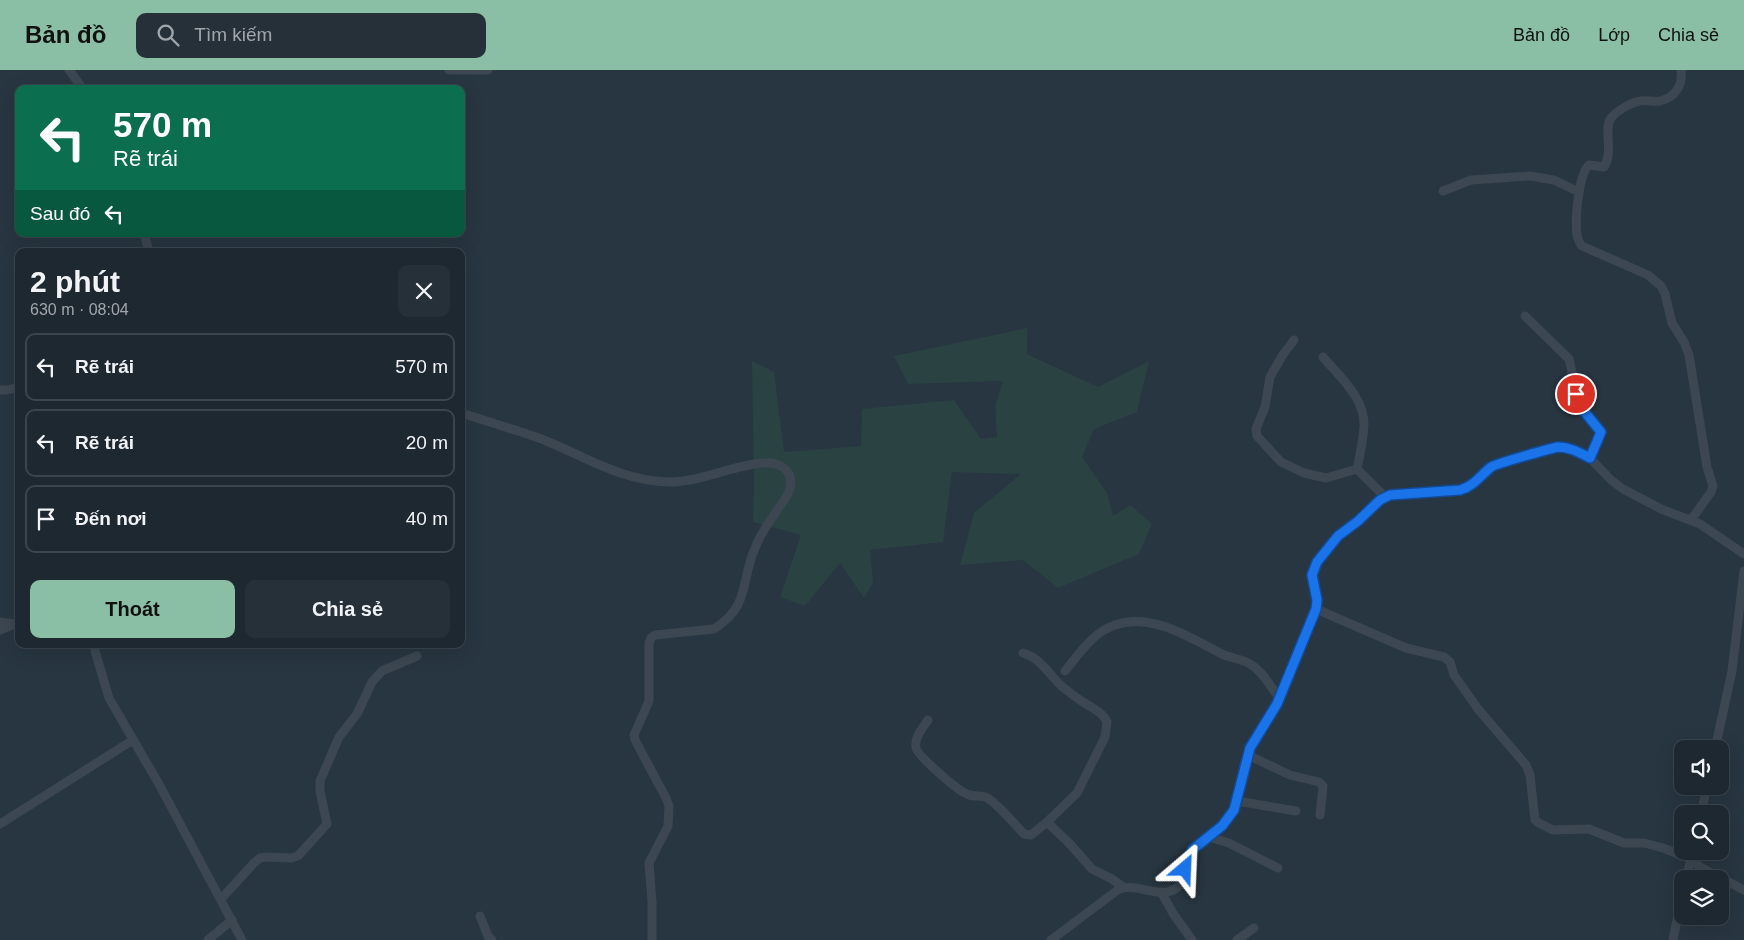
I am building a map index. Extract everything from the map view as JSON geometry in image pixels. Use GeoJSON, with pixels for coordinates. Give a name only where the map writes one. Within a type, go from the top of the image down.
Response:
{"type":"FeatureCollection","features":[{"type":"Feature","properties":{"kind":"street"},"geometry":{"type":"LineString","coordinates":[[69,70],[80,85]]}},
{"type":"Feature","properties":{"kind":"street"},"geometry":{"type":"LineString","coordinates":[[448,70],[488,70]]}},
{"type":"Feature","properties":{"kind":"street"},"geometry":{"type":"LineString","coordinates":[[1681,70],[1682,83],[1675,93],[1659,101],[1639,101],[1628,106],[1610,119],[1607,129],[1609,145],[1606,163],[1604,166],[1589,166],[1586,168],[1579,192],[1577,236],[1582,246],[1648,276],[1661,286],[1665,294],[1672,323],[1689,354],[1707,467],[1713,486],[1711,492],[1691,520]]}},
{"type":"Feature","properties":{"kind":"street"},"geometry":{"type":"LineString","coordinates":[[1442,191],[1471,180],[1530,176],[1554,180],[1579,192]]}},
{"type":"Feature","properties":{"kind":"street"},"geometry":{"type":"LineString","coordinates":[[1525,316],[1569,359],[1578,402],[1601,432],[1590,458]]}},
{"type":"Feature","properties":{"kind":"street"},"geometry":{"type":"LineString","coordinates":[[1294,340],[1270,377],[1265,407],[1256,429],[1256,436],[1281,462],[1304,473],[1326,478],[1357,469]]}},
{"type":"Feature","properties":{"kind":"street"},"geometry":{"type":"LineString","coordinates":[[1323,357],[1359,401],[1363,413],[1363,438],[1357,469]]}},
{"type":"Feature","properties":{"kind":"street"},"geometry":{"type":"LineString","coordinates":[[0,390],[15,388]]}},
{"type":"Feature","properties":{"kind":"street"},"geometry":{"type":"LineString","coordinates":[[465,414],[542,440],[614,472],[658,482],[685,481],[763,463],[780,466],[787,470],[791,477],[791,487],[788,494],[755,548],[744,592],[737,607],[714,629],[655,635],[649,643],[649,701],[634,735],[666,798],[670,816],[664,835],[648,863],[652,902],[652,940]]}},
{"type":"Feature","properties":{"kind":"street"},"geometry":{"type":"LineString","coordinates":[[1047,822],[1092,869],[1123,887],[1167,892],[1179,886],[1192,850],[1228,819],[1237,801],[1248,755],[1254,741],[1280,698],[1316,609],[1317,600],[1312,575],[1317,562],[1338,536],[1385,497],[1468,488],[1497,464],[1530,456],[1551,448],[1567,448],[1590,458],[1623,489],[1661,509],[1706,527],[1744,554]]}},
{"type":"Feature","properties":{"kind":"street"},"geometry":{"type":"LineString","coordinates":[[1357,469],[1385,497]]}},
{"type":"Feature","properties":{"kind":"street"},"geometry":{"type":"LineString","coordinates":[[1717,740],[1732,671],[1744,571]]}},
{"type":"Feature","properties":{"kind":"street"},"geometry":{"type":"LineString","coordinates":[[1316,609],[1406,648],[1444,657],[1450,662],[1454,675],[1478,709],[1526,765],[1530,776],[1535,820],[1539,824],[1559,831],[1589,829],[1624,843],[1644,843],[1674,851]]}},
{"type":"Feature","properties":{"kind":"street"},"geometry":{"type":"LineString","coordinates":[[0,622],[15,623]]}},
{"type":"Feature","properties":{"kind":"street"},"geometry":{"type":"LineString","coordinates":[[1065,671],[1091,639],[1115,625],[1139,622],[1165,627],[1189,636],[1227,656],[1250,664],[1260,673],[1280,698]]}},
{"type":"Feature","properties":{"kind":"street"},"geometry":{"type":"LineString","coordinates":[[0,630],[15,624]]}},
{"type":"Feature","properties":{"kind":"street"},"geometry":{"type":"LineString","coordinates":[[95,648],[109,698],[160,786],[242,940]]}},
{"type":"Feature","properties":{"kind":"street"},"geometry":{"type":"LineString","coordinates":[[928,720],[918,734],[916,742],[918,753],[963,792],[990,800],[1028,836],[1031,835],[1077,792],[1105,737],[1107,722],[1100,712],[1078,699],[1054,679],[1042,664],[1030,655],[1023,653]]}},
{"type":"Feature","properties":{"kind":"street"},"geometry":{"type":"LineString","coordinates":[[221,899],[260,858],[298,856],[327,824],[320,791],[320,781],[339,737],[357,714],[372,682],[382,670],[417,656]]}},
{"type":"Feature","properties":{"kind":"street"},"geometry":{"type":"LineString","coordinates":[[0,824],[133,740]]}},
{"type":"Feature","properties":{"kind":"street"},"geometry":{"type":"LineString","coordinates":[[1248,755],[1290,776],[1322,784],[1320,815]]}},
{"type":"Feature","properties":{"kind":"street"},"geometry":{"type":"LineString","coordinates":[[1237,801],[1296,811]]}},
{"type":"Feature","properties":{"kind":"street"},"geometry":{"type":"LineString","coordinates":[[1208,836],[1229,843],[1278,868]]}},
{"type":"Feature","properties":{"kind":"street"},"geometry":{"type":"LineString","coordinates":[[1695,860],[1700,868],[1744,890]]}},
{"type":"Feature","properties":{"kind":"street"},"geometry":{"type":"LineString","coordinates":[[1052,940],[1123,887]]}},
{"type":"Feature","properties":{"kind":"street"},"geometry":{"type":"LineString","coordinates":[[1161,892],[1174,915],[1192,940]]}},
{"type":"Feature","properties":{"kind":"street"},"geometry":{"type":"LineString","coordinates":[[480,916],[488,936],[492,940]]}},
{"type":"Feature","properties":{"kind":"street"},"geometry":{"type":"LineString","coordinates":[[208,940],[232,920]]}},
{"type":"Feature","properties":{"kind":"street"},"geometry":{"type":"LineString","coordinates":[[1673,940],[1676,925]]}},
{"type":"Feature","properties":{"kind":"street"},"geometry":{"type":"LineString","coordinates":[[1237,940],[1254,928]]}},
{"type":"Feature","properties":{"kind":"green space"},"geometry":{"type":"Polygon","coordinates":[[[1027,328],[1027,354],[1098,387],[1149,361],[1137,412],[1094,429],[1082,457],[1107,493],[1113,516],[1130,505],[1152,524],[1139,554],[1058,588],[1023,560],[960,565],[974,513],[1021,474],[952,472],[943,542],[870,550],[873,583],[864,598],[840,563],[805,606],[780,597],[801,535],[753,522],[752,361],[774,372],[784,452],[861,446],[862,409],[954,400],[981,439],[997,437],[995,406],[1003,381],[908,384],[894,356],[1027,328]]]}},
{"type":"Feature","properties":{"kind":"route"},"geometry":{"type":"LineString","coordinates":[[1185,869],[1192,850],[1222,826],[1234,810],[1250,748],[1280,698],[1318,604],[1312,582],[1313,569],[1338,536],[1358,521],[1380,500],[1390,495],[1468,488],[1491,467],[1497,464],[1530,456],[1551,448],[1567,448],[1590,458],[1601,432],[1583,410],[1576,394]]}}]}
